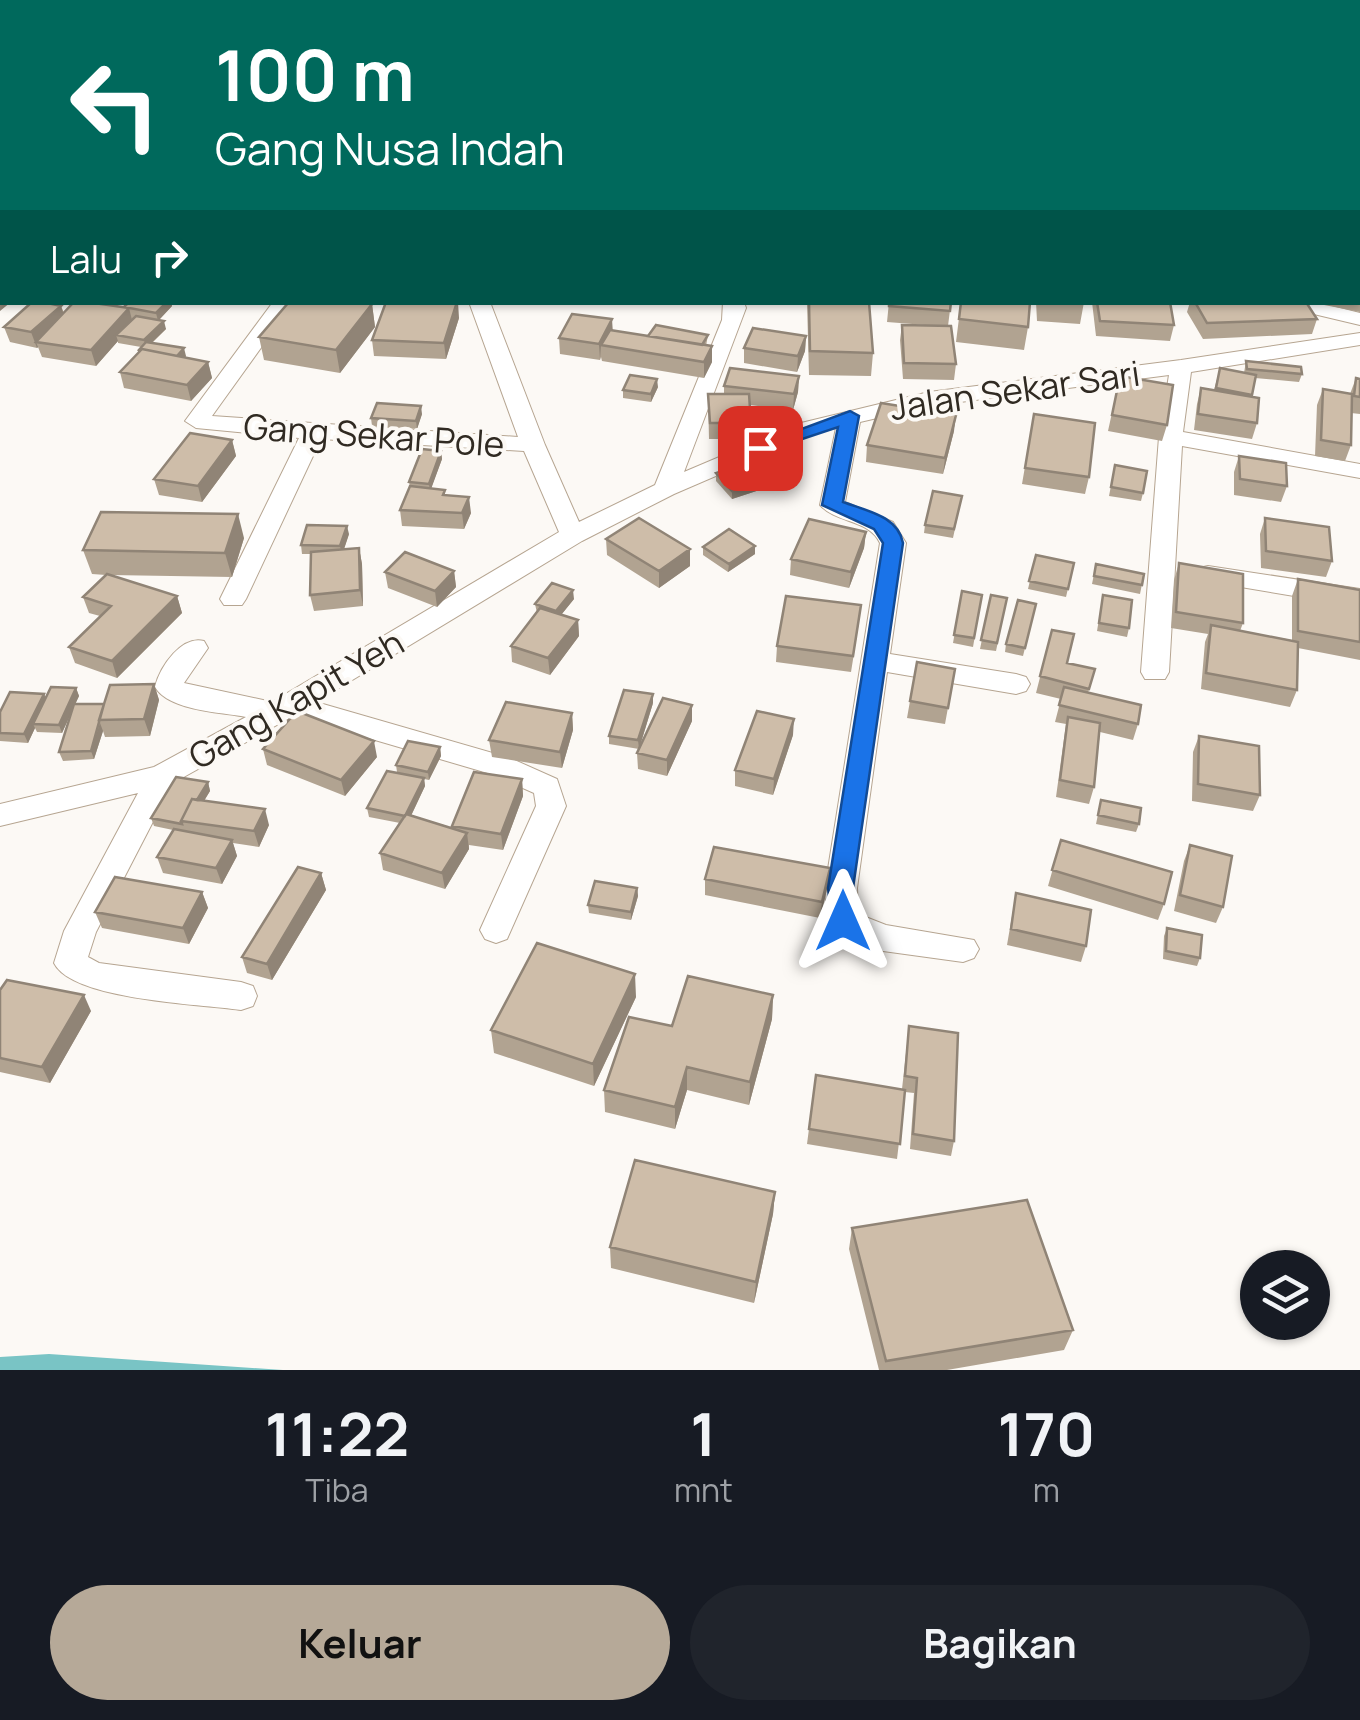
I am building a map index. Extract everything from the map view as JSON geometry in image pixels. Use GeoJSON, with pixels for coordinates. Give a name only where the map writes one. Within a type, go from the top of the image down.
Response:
{"type":"FeatureCollection","features":[{"type":"Feature","properties":{"kind":"street","name":"Gang Sekar Pole"},"geometry":{"type":"LineString","coordinates":[[282,305],[196,418],[200,423],[533,445]]}},
{"type":"Feature","properties":{"kind":"street"},"geometry":{"type":"LineString","coordinates":[[479,305],[533,445],[573,534]]}},
{"type":"Feature","properties":{"kind":"street"},"geometry":{"type":"LineString","coordinates":[[665,488],[734,305]]}},
{"type":"Feature","properties":{"kind":"street"},"geometry":{"type":"LineString","coordinates":[[1300,305],[1360,319]]}},
{"type":"Feature","properties":{"kind":"street","name":"Jalan Sekar Sari"},"geometry":{"type":"LineString","coordinates":[[573,534],[665,488],[805,429],[850,416],[929,398],[1181,367],[1360,339]]}},
{"type":"Feature","properties":{"kind":"street"},"geometry":{"type":"LineString","coordinates":[[1155,672],[1172,437],[1181,367]]}},
{"type":"Feature","properties":{"kind":"street"},"geometry":{"type":"LineString","coordinates":[[850,416],[832,505],[882,524],[891,532],[893,543],[840,888],[843,921],[884,938],[963,949]]}},
{"type":"Feature","properties":{"kind":"street"},"geometry":{"type":"LineString","coordinates":[[233,598],[313,432]]}},
{"type":"Feature","properties":{"kind":"street"},"geometry":{"type":"LineString","coordinates":[[1172,437],[1360,471]]}},
{"type":"Feature","properties":{"kind":"street","name":"Gang Kapit Yeh"},"geometry":{"type":"LineString","coordinates":[[2,822],[162,776],[283,709],[573,534]]}},
{"type":"Feature","properties":{"kind":"street"},"geometry":{"type":"LineString","coordinates":[[1162,567],[1360,598]]}},
{"type":"Feature","properties":{"kind":"street"},"geometry":{"type":"LineString","coordinates":[[195,648],[170,677],[168,687],[183,694],[283,709],[500,766],[546,787],[551,806],[496,930]]}},
{"type":"Feature","properties":{"kind":"street"},"geometry":{"type":"LineString","coordinates":[[875,661],[1016,684]]}},
{"type":"Feature","properties":{"kind":"street"},"geometry":{"type":"LineString","coordinates":[[162,776],[80,931],[70,963],[94,976],[241,996]]}},
{"type":"Feature","properties":{"kind":"water"},"geometry":{"type":"Polygon","coordinates":[[[49,1354],[283,1370],[0,1370],[0,1357],[49,1354]]]}},
{"type":"Feature","properties":{"kind":"building"},"geometry":{"type":"Polygon","coordinates":[[[29,305],[61,306],[31,332],[4,327],[29,305]]]}},
{"type":"Feature","properties":{"kind":"building"},"geometry":{"type":"Polygon","coordinates":[[[71,305],[129,308],[91,350],[36,342],[71,305]]]}},
{"type":"Feature","properties":{"kind":"building"},"geometry":{"type":"Polygon","coordinates":[[[126,305],[164,305],[156,313],[126,305]]]}},
{"type":"Feature","properties":{"kind":"building"},"geometry":{"type":"Polygon","coordinates":[[[286,305],[371,305],[336,350],[259,337],[286,305]]]}},
{"type":"Feature","properties":{"kind":"building"},"geometry":{"type":"Polygon","coordinates":[[[385,305],[456,305],[444,343],[372,340],[385,305]]]}},
{"type":"Feature","properties":{"kind":"building"},"geometry":{"type":"Polygon","coordinates":[[[809,305],[869,305],[873,353],[810,351],[809,305]]]}},
{"type":"Feature","properties":{"kind":"building"},"geometry":{"type":"Polygon","coordinates":[[[889,305],[951,305],[950,311],[889,305]]]}},
{"type":"Feature","properties":{"kind":"building"},"geometry":{"type":"Polygon","coordinates":[[[961,305],[1030,305],[1028,327],[959,319],[961,305]]]}},
{"type":"Feature","properties":{"kind":"building"},"geometry":{"type":"Polygon","coordinates":[[[1097,305],[1171,305],[1174,325],[1100,321],[1097,305]]]}},
{"type":"Feature","properties":{"kind":"building"},"geometry":{"type":"Polygon","coordinates":[[[1197,305],[1308,305],[1317,319],[1207,323],[1197,305]]]}},
{"type":"Feature","properties":{"kind":"building"},"geometry":{"type":"Polygon","coordinates":[[[572,314],[612,319],[599,344],[559,338],[572,314]]]}},
{"type":"Feature","properties":{"kind":"building"},"geometry":{"type":"Polygon","coordinates":[[[136,316],[164,321],[144,340],[116,335],[136,316]]]}},
{"type":"Feature","properties":{"kind":"building"},"geometry":{"type":"Polygon","coordinates":[[[656,325],[708,335],[702,345],[648,336],[656,325]]]}},
{"type":"Feature","properties":{"kind":"building"},"geometry":{"type":"Polygon","coordinates":[[[902,325],[951,326],[956,364],[904,363],[902,325]]]}},
{"type":"Feature","properties":{"kind":"building"},"geometry":{"type":"Polygon","coordinates":[[[753,328],[806,336],[798,356],[744,348],[753,328]]]}},
{"type":"Feature","properties":{"kind":"building"},"geometry":{"type":"Polygon","coordinates":[[[610,330],[712,346],[704,362],[601,345],[610,330]]]}},
{"type":"Feature","properties":{"kind":"building"},"geometry":{"type":"Polygon","coordinates":[[[146,342],[184,348],[177,356],[138,351],[146,342]]]}},
{"type":"Feature","properties":{"kind":"building"},"geometry":{"type":"Polygon","coordinates":[[[142,349],[208,362],[187,385],[120,372],[142,349]]]}},
{"type":"Feature","properties":{"kind":"building"},"geometry":{"type":"Polygon","coordinates":[[[1246,361],[1301,367],[1302,374],[1247,369],[1246,361]]]}},
{"type":"Feature","properties":{"kind":"building"},"geometry":{"type":"Polygon","coordinates":[[[730,368],[799,376],[794,394],[724,386],[730,368]]]}},
{"type":"Feature","properties":{"kind":"building"},"geometry":{"type":"Polygon","coordinates":[[[1220,368],[1256,375],[1252,395],[1216,388],[1220,368]]]}},
{"type":"Feature","properties":{"kind":"building"},"geometry":{"type":"Polygon","coordinates":[[[630,375],[657,379],[651,394],[623,390],[630,375]]]}},
{"type":"Feature","properties":{"kind":"building"},"geometry":{"type":"Polygon","coordinates":[[[1120,376],[1173,385],[1167,425],[1112,415],[1120,376]]]}},
{"type":"Feature","properties":{"kind":"building"},"geometry":{"type":"Polygon","coordinates":[[[1356,378],[1360,379],[1360,397],[1354,396],[1356,378]]]}},
{"type":"Feature","properties":{"kind":"building"},"geometry":{"type":"Polygon","coordinates":[[[1201,388],[1259,398],[1257,423],[1198,414],[1201,388]]]}},
{"type":"Feature","properties":{"kind":"building"},"geometry":{"type":"Polygon","coordinates":[[[1323,389],[1352,394],[1351,445],[1321,440],[1323,389]]]}},
{"type":"Feature","properties":{"kind":"building"},"geometry":{"type":"Polygon","coordinates":[[[708,394],[749,394],[751,423],[710,423],[708,394]]]}},
{"type":"Feature","properties":{"kind":"building"},"geometry":{"type":"Polygon","coordinates":[[[377,403],[421,406],[416,421],[371,418],[377,403]]]}},
{"type":"Feature","properties":{"kind":"building"},"geometry":{"type":"Polygon","coordinates":[[[881,403],[956,415],[945,458],[867,445],[881,403]]]}},
{"type":"Feature","properties":{"kind":"building"},"geometry":{"type":"Polygon","coordinates":[[[1034,414],[1095,423],[1089,477],[1025,468],[1034,414]]]}},
{"type":"Feature","properties":{"kind":"building"},"geometry":{"type":"Polygon","coordinates":[[[190,433],[232,440],[198,486],[154,479],[190,433]]]}},
{"type":"Feature","properties":{"kind":"building"},"geometry":{"type":"Polygon","coordinates":[[[422,449],[441,451],[429,484],[409,482],[422,449]]]}},
{"type":"Feature","properties":{"kind":"building"},"geometry":{"type":"Polygon","coordinates":[[[1239,456],[1286,463],[1287,486],[1240,479],[1239,456]]]}},
{"type":"Feature","properties":{"kind":"building"},"geometry":{"type":"Polygon","coordinates":[[[762,458],[779,476],[732,491],[716,473],[762,458]]]}},
{"type":"Feature","properties":{"kind":"building"},"geometry":{"type":"Polygon","coordinates":[[[1115,465],[1147,471],[1143,493],[1111,487],[1115,465]]]}},
{"type":"Feature","properties":{"kind":"building"},"geometry":{"type":"Polygon","coordinates":[[[410,486],[469,497],[462,513],[400,510],[410,486]]]}},
{"type":"Feature","properties":{"kind":"building"},"geometry":{"type":"Polygon","coordinates":[[[933,491],[962,496],[954,529],[925,525],[933,491]]]}},
{"type":"Feature","properties":{"kind":"building"},"geometry":{"type":"Polygon","coordinates":[[[101,512],[238,514],[225,553],[83,550],[101,512]]]}},
{"type":"Feature","properties":{"kind":"building"},"geometry":{"type":"Polygon","coordinates":[[[639,518],[690,549],[659,571],[606,539],[639,518]]]}},
{"type":"Feature","properties":{"kind":"building"},"geometry":{"type":"Polygon","coordinates":[[[1265,518],[1329,527],[1332,561],[1266,551],[1265,518]]]}},
{"type":"Feature","properties":{"kind":"building"},"geometry":{"type":"Polygon","coordinates":[[[809,519],[866,532],[851,572],[791,559],[809,519]]]}},
{"type":"Feature","properties":{"kind":"building"},"geometry":{"type":"Polygon","coordinates":[[[307,525],[347,526],[340,546],[301,545],[307,525]]]}},
{"type":"Feature","properties":{"kind":"building"},"geometry":{"type":"Polygon","coordinates":[[[729,529],[755,546],[729,564],[703,547],[729,529]]]}},
{"type":"Feature","properties":{"kind":"building"},"geometry":{"type":"Polygon","coordinates":[[[359,548],[360,590],[310,595],[311,552],[359,548]]]}},
{"type":"Feature","properties":{"kind":"building"},"geometry":{"type":"Polygon","coordinates":[[[405,552],[454,571],[435,591],[385,572],[405,552]]]}},
{"type":"Feature","properties":{"kind":"building"},"geometry":{"type":"Polygon","coordinates":[[[1036,555],[1074,563],[1068,589],[1029,581],[1036,555]]]}},
{"type":"Feature","properties":{"kind":"building"},"geometry":{"type":"Polygon","coordinates":[[[1179,563],[1243,574],[1243,623],[1176,612],[1179,563]]]}},
{"type":"Feature","properties":{"kind":"building"},"geometry":{"type":"Polygon","coordinates":[[[1096,564],[1144,574],[1142,585],[1094,576],[1096,564]]]}},
{"type":"Feature","properties":{"kind":"building"},"geometry":{"type":"Polygon","coordinates":[[[107,574],[177,596],[112,661],[69,647],[111,606],[83,597],[107,574]]]}},
{"type":"Feature","properties":{"kind":"building"},"geometry":{"type":"Polygon","coordinates":[[[1298,579],[1360,590],[1360,642],[1298,631],[1298,579]]]}},
{"type":"Feature","properties":{"kind":"building"},"geometry":{"type":"Polygon","coordinates":[[[552,583],[573,590],[556,611],[535,604],[552,583]]]}},
{"type":"Feature","properties":{"kind":"building"},"geometry":{"type":"Polygon","coordinates":[[[962,591],[982,595],[974,638],[954,635],[962,591]]]}},
{"type":"Feature","properties":{"kind":"building"},"geometry":{"type":"Polygon","coordinates":[[[991,595],[1007,598],[997,643],[981,640],[991,595]]]}},
{"type":"Feature","properties":{"kind":"building"},"geometry":{"type":"Polygon","coordinates":[[[1103,595],[1132,600],[1129,628],[1099,623],[1103,595]]]}},
{"type":"Feature","properties":{"kind":"building"},"geometry":{"type":"Polygon","coordinates":[[[786,596],[861,605],[853,656],[777,646],[786,596]]]}},
{"type":"Feature","properties":{"kind":"building"},"geometry":{"type":"Polygon","coordinates":[[[1018,600],[1036,604],[1025,648],[1006,644],[1018,600]]]}},
{"type":"Feature","properties":{"kind":"building"},"geometry":{"type":"Polygon","coordinates":[[[540,608],[578,620],[548,658],[511,646],[540,608]]]}},
{"type":"Feature","properties":{"kind":"building"},"geometry":{"type":"Polygon","coordinates":[[[1211,625],[1298,642],[1297,690],[1206,673],[1211,625]]]}},
{"type":"Feature","properties":{"kind":"building"},"geometry":{"type":"Polygon","coordinates":[[[1052,630],[1074,634],[1067,663],[1095,669],[1089,689],[1040,676],[1052,630]]]}},
{"type":"Feature","properties":{"kind":"building"},"geometry":{"type":"Polygon","coordinates":[[[917,662],[955,669],[948,708],[910,701],[917,662]]]}},
{"type":"Feature","properties":{"kind":"building"},"geometry":{"type":"Polygon","coordinates":[[[154,684],[144,719],[99,720],[110,685],[154,684]]]}},
{"type":"Feature","properties":{"kind":"building"},"geometry":{"type":"Polygon","coordinates":[[[51,687],[76,688],[59,725],[33,724],[51,687]]]}},
{"type":"Feature","properties":{"kind":"building"},"geometry":{"type":"Polygon","coordinates":[[[1064,687],[1141,705],[1138,724],[1059,705],[1064,687]]]}},
{"type":"Feature","properties":{"kind":"building"},"geometry":{"type":"Polygon","coordinates":[[[624,690],[653,694],[638,740],[609,736],[624,690]]]}},
{"type":"Feature","properties":{"kind":"building"},"geometry":{"type":"Polygon","coordinates":[[[10,692],[44,694],[24,734],[0,733],[0,712],[10,692]]]}},
{"type":"Feature","properties":{"kind":"building"},"geometry":{"type":"Polygon","coordinates":[[[663,698],[692,705],[667,760],[637,753],[663,698]]]}},
{"type":"Feature","properties":{"kind":"building"},"geometry":{"type":"Polygon","coordinates":[[[506,702],[572,713],[560,752],[489,740],[506,702]]]}},
{"type":"Feature","properties":{"kind":"building"},"geometry":{"type":"Polygon","coordinates":[[[74,704],[104,704],[91,751],[59,752],[74,704]]]}},
{"type":"Feature","properties":{"kind":"building"},"geometry":{"type":"Polygon","coordinates":[[[297,711],[374,741],[341,780],[263,749],[297,711]]]}},
{"type":"Feature","properties":{"kind":"building"},"geometry":{"type":"Polygon","coordinates":[[[757,711],[794,719],[774,779],[735,770],[757,711]]]}},
{"type":"Feature","properties":{"kind":"building"},"geometry":{"type":"Polygon","coordinates":[[[1068,717],[1100,723],[1094,787],[1060,780],[1068,717]]]}},
{"type":"Feature","properties":{"kind":"building"},"geometry":{"type":"Polygon","coordinates":[[[1199,736],[1259,746],[1260,795],[1198,784],[1199,736]]]}},
{"type":"Feature","properties":{"kind":"building"},"geometry":{"type":"Polygon","coordinates":[[[408,741],[440,747],[428,772],[396,765],[408,741]]]}},
{"type":"Feature","properties":{"kind":"building"},"geometry":{"type":"Polygon","coordinates":[[[387,771],[424,778],[405,816],[367,808],[387,771]]]}},
{"type":"Feature","properties":{"kind":"building"},"geometry":{"type":"Polygon","coordinates":[[[474,772],[522,779],[501,834],[452,826],[474,772]]]}},
{"type":"Feature","properties":{"kind":"building"},"geometry":{"type":"Polygon","coordinates":[[[176,777],[208,782],[197,800],[192,799],[182,824],[151,818],[176,777]]]}},
{"type":"Feature","properties":{"kind":"building"},"geometry":{"type":"Polygon","coordinates":[[[192,799],[265,809],[254,831],[181,821],[192,799]]]}},
{"type":"Feature","properties":{"kind":"building"},"geometry":{"type":"Polygon","coordinates":[[[1101,800],[1141,808],[1139,824],[1098,815],[1101,800]]]}},
{"type":"Feature","properties":{"kind":"building"},"geometry":{"type":"Polygon","coordinates":[[[406,814],[467,833],[442,873],[380,853],[406,814]]]}},
{"type":"Feature","properties":{"kind":"building"},"geometry":{"type":"Polygon","coordinates":[[[174,829],[232,840],[216,868],[157,857],[174,829]]]}},
{"type":"Feature","properties":{"kind":"building"},"geometry":{"type":"Polygon","coordinates":[[[1061,840],[1172,872],[1164,904],[1052,870],[1061,840]]]}},
{"type":"Feature","properties":{"kind":"building"},"geometry":{"type":"Polygon","coordinates":[[[1190,845],[1232,856],[1223,907],[1180,895],[1190,845]]]}},
{"type":"Feature","properties":{"kind":"building"},"geometry":{"type":"Polygon","coordinates":[[[714,847],[830,868],[822,902],[705,879],[714,847]]]}},
{"type":"Feature","properties":{"kind":"building"},"geometry":{"type":"Polygon","coordinates":[[[298,867],[321,873],[267,964],[242,957],[298,867]]]}},
{"type":"Feature","properties":{"kind":"building"},"geometry":{"type":"Polygon","coordinates":[[[115,877],[202,892],[183,928],[95,912],[115,877]]]}},
{"type":"Feature","properties":{"kind":"building"},"geometry":{"type":"Polygon","coordinates":[[[595,881],[637,888],[631,912],[588,905],[595,881]]]}},
{"type":"Feature","properties":{"kind":"building"},"geometry":{"type":"Polygon","coordinates":[[[1016,893],[1091,910],[1086,946],[1011,929],[1016,893]]]}},
{"type":"Feature","properties":{"kind":"building"},"geometry":{"type":"Polygon","coordinates":[[[1167,928],[1202,935],[1200,958],[1166,951],[1167,928]]]}},
{"type":"Feature","properties":{"kind":"building"},"geometry":{"type":"Polygon","coordinates":[[[537,943],[635,974],[593,1064],[491,1030],[537,943]]]}},
{"type":"Feature","properties":{"kind":"building"},"geometry":{"type":"Polygon","coordinates":[[[688,976],[773,995],[750,1082],[687,1067],[675,1107],[604,1090],[629,1017],[672,1026],[688,976]]]}},
{"type":"Feature","properties":{"kind":"building"},"geometry":{"type":"Polygon","coordinates":[[[7,980],[84,995],[42,1067],[0,1058],[0,990],[7,980]]]}},
{"type":"Feature","properties":{"kind":"building"},"geometry":{"type":"Polygon","coordinates":[[[909,1026],[958,1033],[954,1141],[913,1134],[917,1078],[905,1076],[909,1026]]]}},
{"type":"Feature","properties":{"kind":"building"},"geometry":{"type":"Polygon","coordinates":[[[816,1075],[905,1090],[900,1144],[809,1129],[816,1075]]]}},
{"type":"Feature","properties":{"kind":"building"},"geometry":{"type":"Polygon","coordinates":[[[635,1160],[775,1192],[756,1282],[610,1247],[635,1160]]]}},
{"type":"Feature","properties":{"kind":"building"},"geometry":{"type":"Polygon","coordinates":[[[1027,1200],[1073,1330],[886,1361],[852,1228],[1027,1200]]]}},
{"type":"Feature","properties":{"kind":"route"},"geometry":{"type":"LineString","coordinates":[[760,448],[850,416],[832,505],[882,524],[891,532],[893,543],[840,888],[843,921]]}}]}
